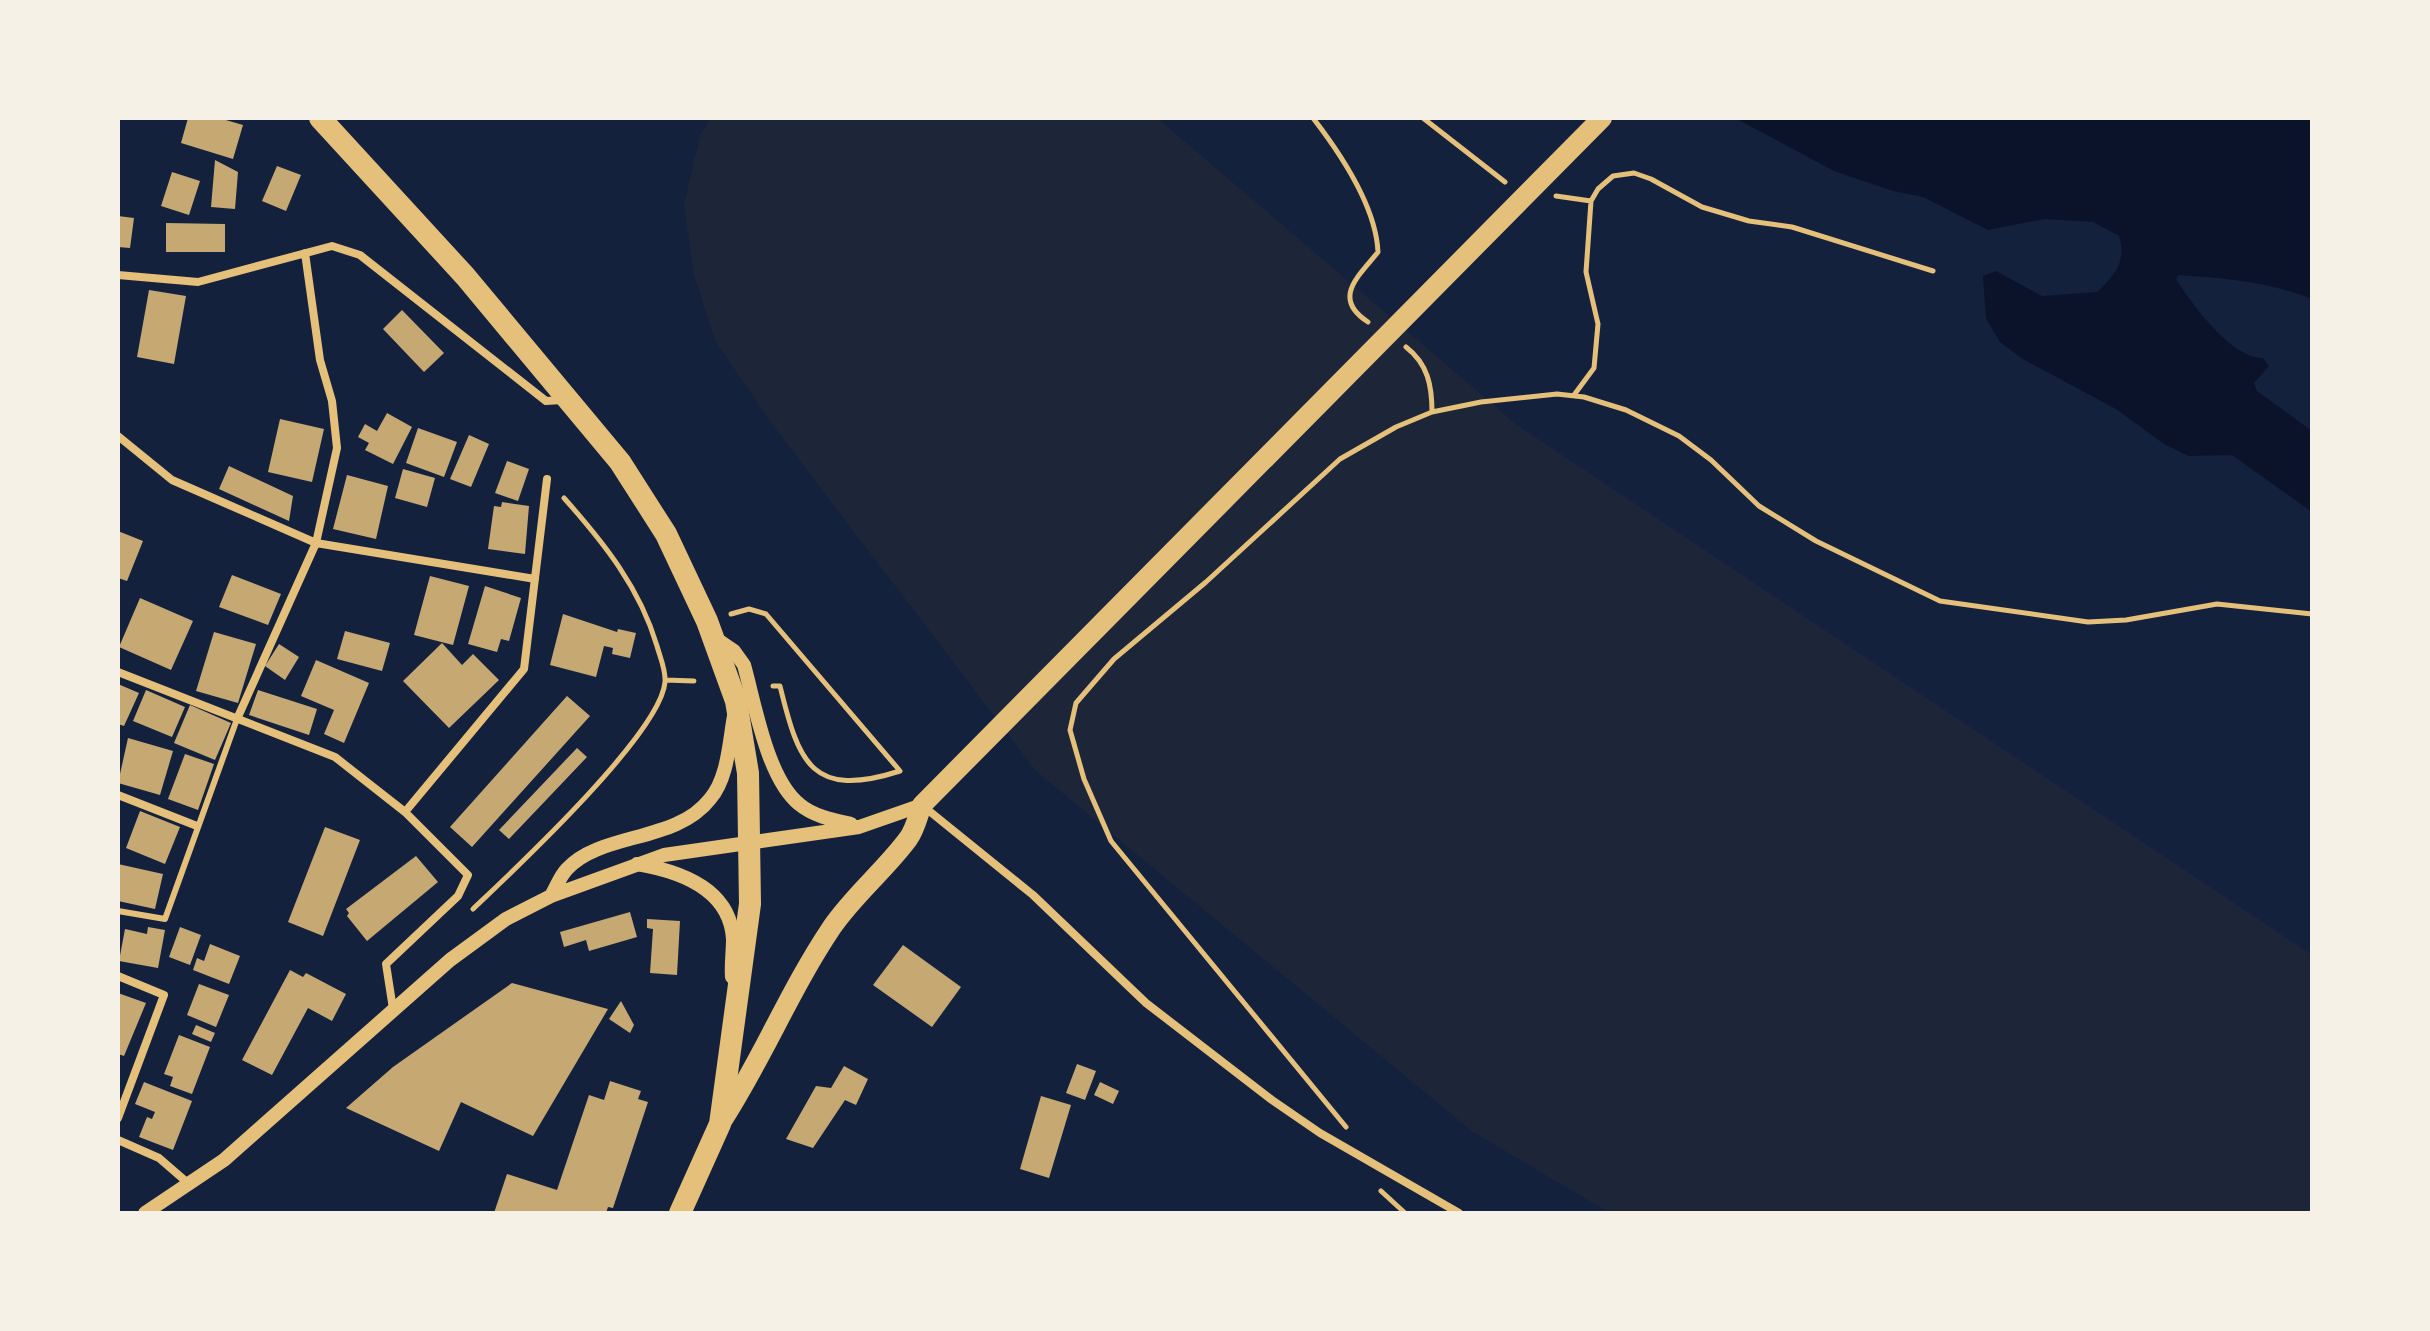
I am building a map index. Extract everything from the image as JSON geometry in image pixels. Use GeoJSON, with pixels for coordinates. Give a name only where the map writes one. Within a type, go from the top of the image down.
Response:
{"type":"FeatureCollection","features":[{"type":"Feature","properties":{"kind":"highway"},"geometry":{"type":"LineString","coordinates":[[320,118],[465,276],[571,400],[646,500],[710,629],[736,701],[748,773],[750,904],[720,1124],[680,1213]]}},
{"type":"Feature","properties":{"kind":"main road"},"geometry":{"type":"LineString","coordinates":[[720,1124],[755,1070],[789,996],[811,959],[852,901],[910,837],[922,805],[1602,118]]}},
{"type":"Feature","properties":{"kind":"street"},"geometry":{"type":"LineString","coordinates":[[118,275],[198,282],[332,246],[360,255],[546,401],[571,400]]}},
{"type":"Feature","properties":{"kind":"street"},"geometry":{"type":"LineString","coordinates":[[237,719],[316,543],[337,448],[332,401],[320,360],[305,253]]}},
{"type":"Feature","properties":{"kind":"street"},"geometry":{"type":"LineString","coordinates":[[118,436],[172,480],[316,543],[535,579]]}},
{"type":"Feature","properties":{"kind":"street"},"geometry":{"type":"LineString","coordinates":[[405,812],[524,669],[547,479]]}},
{"type":"Feature","properties":{"kind":"street"},"geometry":{"type":"LineString","coordinates":[[710,629],[744,665],[783,787],[799,804],[822,817],[859,827]]}},
{"type":"Feature","properties":{"kind":"street"},"geometry":{"type":"LineString","coordinates":[[118,672],[335,757],[405,812],[468,875],[458,896],[386,964],[393,1009]]}},
{"type":"Feature","properties":{"kind":"street"},"geometry":{"type":"LineString","coordinates":[[551,896],[567,869],[590,854],[672,826],[695,814],[711,799],[722,777],[736,701]]}},
{"type":"Feature","properties":{"kind":"street"},"geometry":{"type":"LineString","coordinates":[[118,795],[197,826]]}},
{"type":"Feature","properties":{"kind":"street"},"geometry":{"type":"LineString","coordinates":[[145,1213],[224,1160],[450,960],[497,926],[551,896],[633,864],[698,848],[859,827],[922,805],[1033,895],[1146,1003],[1272,1100],[1359,1156],[1459,1213]]}},
{"type":"Feature","properties":{"kind":"street"},"geometry":{"type":"LineString","coordinates":[[633,864],[669,869],[693,880],[711,892],[722,906],[733,937],[732,980],[738,1009]]}},
{"type":"Feature","properties":{"kind":"street"},"geometry":{"type":"LineString","coordinates":[[118,976],[164,995],[118,1118]]}},
{"type":"Feature","properties":{"kind":"street"},"geometry":{"type":"LineString","coordinates":[[118,1140],[159,1158],[189,1184]]}},
{"type":"Feature","properties":{"kind":"lane"},"geometry":{"type":"LineString","coordinates":[[118,911],[165,919],[237,719]]}},
{"type":"Feature","properties":{"kind":"path"},"geometry":{"type":"LineString","coordinates":[[1313,118],[1367,205],[1377,230],[1378,252],[1350,286],[1350,304],[1356,314],[1379,329]]}},
{"type":"Feature","properties":{"kind":"path"},"geometry":{"type":"LineString","coordinates":[[1423,118],[1514,189]]}},
{"type":"Feature","properties":{"kind":"path"},"geometry":{"type":"LineString","coordinates":[[1573,396],[1594,368],[1598,324],[1586,272],[1591,201],[1598,189],[1613,176],[1634,173],[1702,207],[1749,221],[1792,227],[1933,271]]}},
{"type":"Feature","properties":{"kind":"path"},"geometry":{"type":"LineString","coordinates":[[1550,195],[1591,201]]}},
{"type":"Feature","properties":{"kind":"path"},"geometry":{"type":"LineString","coordinates":[[1400,342],[1424,366],[1432,390],[1432,412]]}},
{"type":"Feature","properties":{"kind":"path"},"geometry":{"type":"LineString","coordinates":[[1405,1213],[1377,1188],[1343,1122],[1111,841],[1084,779],[1070,730],[1076,703],[1114,659],[1206,582],[1340,459],[1396,427],[1432,412],[1481,402],[1573,396],[1626,410],[1679,436],[1711,460],[1759,506],[1816,541],[1940,601],[2088,622],[2126,620],[2217,604],[2312,614]]}},
{"type":"Feature","properties":{"kind":"path"},"geometry":{"type":"LineString","coordinates":[[463,918],[551,831],[639,736],[662,695],[665,680],[650,623],[628,578],[547,479]]}},
{"type":"Feature","properties":{"kind":"path"},"geometry":{"type":"LineString","coordinates":[[710,629],[749,609],[766,614],[900,771],[873,779],[844,782],[814,770],[799,749],[780,686],[773,686]]}},
{"type":"Feature","properties":{"kind":"path"},"geometry":{"type":"LineString","coordinates":[[665,680],[694,681]]}},
{"type":"Feature","properties":{"kind":"shaded area"},"geometry":{"type":"Polygon","coordinates":[[[711,118],[1157,118],[1517,425],[2312,955],[2312,1213],[1610,1213],[1473,1132],[1036,771],[772,424],[716,342],[694,275],[684,205],[700,135],[711,118]]]}},
{"type":"Feature","properties":{"kind":"shaded area"},"geometry":{"type":"Polygon","coordinates":[[[1735,118],[2312,118],[2312,299],[2279,288],[2246,282],[2178,275],[2176,279],[2202,315],[2226,340],[2251,356],[2263,358],[2269,366],[2254,383],[2257,391],[2312,431],[2312,512],[2232,455],[2189,456],[2164,444],[2116,409],[2021,358],[2000,342],[1986,319],[1983,276],[1996,271],[2042,296],[2097,292],[2118,267],[2121,253],[2119,236],[2093,222],[2045,219],[1988,230],[1923,197],[1893,191],[1834,171],[1735,118]]]}},
{"type":"Feature","properties":{"kind":"building"},"geometry":{"type":"Polygon","coordinates":[[[188,118],[219,118],[243,125],[233,159],[181,143],[188,118]]]}},
{"type":"Feature","properties":{"kind":"building"},"geometry":{"type":"Polygon","coordinates":[[[215,160],[238,172],[235,209],[211,207],[215,160]]]}},
{"type":"Feature","properties":{"kind":"building"},"geometry":{"type":"Polygon","coordinates":[[[277,166],[301,175],[286,211],[262,201],[277,166]]]}},
{"type":"Feature","properties":{"kind":"building"},"geometry":{"type":"Polygon","coordinates":[[[172,172],[200,181],[189,215],[161,206],[172,172]]]}},
{"type":"Feature","properties":{"kind":"building"},"geometry":{"type":"Polygon","coordinates":[[[118,216],[134,218],[130,248],[118,247],[118,216]]]}},
{"type":"Feature","properties":{"kind":"building"},"geometry":{"type":"Polygon","coordinates":[[[166,223],[225,224],[225,252],[166,252],[166,223]]]}},
{"type":"Feature","properties":{"kind":"building"},"geometry":{"type":"Polygon","coordinates":[[[149,290],[186,296],[174,364],[137,357],[149,290]]]}},
{"type":"Feature","properties":{"kind":"building"},"geometry":{"type":"Polygon","coordinates":[[[402,310],[444,353],[424,372],[383,329],[402,310]]]}},
{"type":"Feature","properties":{"kind":"building"},"geometry":{"type":"Polygon","coordinates":[[[387,413],[412,427],[393,464],[365,450],[369,443],[358,437],[365,424],[377,431],[387,413]]]}},
{"type":"Feature","properties":{"kind":"building"},"geometry":{"type":"Polygon","coordinates":[[[280,419],[324,429],[312,482],[268,472],[280,419]]]}},
{"type":"Feature","properties":{"kind":"building"},"geometry":{"type":"Polygon","coordinates":[[[418,428],[457,442],[444,477],[406,463],[418,428]]]}},
{"type":"Feature","properties":{"kind":"building"},"geometry":{"type":"Polygon","coordinates":[[[469,435],[489,444],[471,487],[450,479],[469,435]]]}},
{"type":"Feature","properties":{"kind":"building"},"geometry":{"type":"Polygon","coordinates":[[[507,461],[529,469],[518,501],[495,493],[507,461]]]}},
{"type":"Feature","properties":{"kind":"building"},"geometry":{"type":"Polygon","coordinates":[[[229,466],[293,496],[289,521],[219,489],[229,466]]]}},
{"type":"Feature","properties":{"kind":"building"},"geometry":{"type":"Polygon","coordinates":[[[403,469],[435,478],[427,507],[395,498],[403,469]]]}},
{"type":"Feature","properties":{"kind":"building"},"geometry":{"type":"Polygon","coordinates":[[[347,475],[388,486],[376,539],[333,529],[347,475]]]}},
{"type":"Feature","properties":{"kind":"building"},"geometry":{"type":"Polygon","coordinates":[[[502,502],[529,506],[525,554],[488,549],[494,506],[501,507],[502,502]]]}},
{"type":"Feature","properties":{"kind":"building"},"geometry":{"type":"Polygon","coordinates":[[[118,531],[143,541],[127,581],[118,578],[118,531]]]}},
{"type":"Feature","properties":{"kind":"building"},"geometry":{"type":"Polygon","coordinates":[[[232,575],[281,594],[268,625],[219,607],[232,575]]]}},
{"type":"Feature","properties":{"kind":"building"},"geometry":{"type":"Polygon","coordinates":[[[430,576],[469,586],[453,645],[414,635],[430,576]]]}},
{"type":"Feature","properties":{"kind":"building"},"geometry":{"type":"Polygon","coordinates":[[[485,586],[521,598],[509,641],[501,639],[497,652],[468,644],[485,586]]]}},
{"type":"Feature","properties":{"kind":"building"},"geometry":{"type":"Polygon","coordinates":[[[140,598],[193,621],[171,670],[119,647],[140,598]]]}},
{"type":"Feature","properties":{"kind":"building"},"geometry":{"type":"Polygon","coordinates":[[[563,614],[617,632],[618,629],[636,633],[630,658],[612,654],[613,648],[604,646],[596,677],[550,665],[563,614]]]}},
{"type":"Feature","properties":{"kind":"building"},"geometry":{"type":"Polygon","coordinates":[[[345,631],[390,643],[382,671],[337,659],[345,631]]]}},
{"type":"Feature","properties":{"kind":"building"},"geometry":{"type":"Polygon","coordinates":[[[214,632],[256,644],[238,703],[196,691],[214,632]]]}},
{"type":"Feature","properties":{"kind":"building"},"geometry":{"type":"Polygon","coordinates":[[[442,643],[462,665],[473,654],[499,680],[449,728],[403,681],[442,643]]]}},
{"type":"Feature","properties":{"kind":"building"},"geometry":{"type":"Polygon","coordinates":[[[279,644],[299,657],[285,680],[265,666],[279,644]]]}},
{"type":"Feature","properties":{"kind":"building"},"geometry":{"type":"Polygon","coordinates":[[[316,660],[369,683],[344,743],[324,734],[334,710],[301,696],[316,660]]]}},
{"type":"Feature","properties":{"kind":"building"},"geometry":{"type":"Polygon","coordinates":[[[118,684],[139,693],[124,726],[118,724],[118,684]]]}},
{"type":"Feature","properties":{"kind":"building"},"geometry":{"type":"Polygon","coordinates":[[[146,690],[185,707],[172,737],[133,721],[146,690]]]}},
{"type":"Feature","properties":{"kind":"building"},"geometry":{"type":"Polygon","coordinates":[[[258,690],[317,709],[309,735],[249,715],[258,690]]]}},
{"type":"Feature","properties":{"kind":"building"},"geometry":{"type":"Polygon","coordinates":[[[567,696],[590,716],[472,847],[450,827],[567,696]]]}},
{"type":"Feature","properties":{"kind":"building"},"geometry":{"type":"Polygon","coordinates":[[[190,705],[231,723],[215,760],[174,743],[190,705]]]}},
{"type":"Feature","properties":{"kind":"building"},"geometry":{"type":"Polygon","coordinates":[[[128,738],[173,751],[160,795],[118,783],[128,738]]]}},
{"type":"Feature","properties":{"kind":"building"},"geometry":{"type":"Polygon","coordinates":[[[577,748],[587,757],[509,839],[499,830],[577,748]]]}},
{"type":"Feature","properties":{"kind":"building"},"geometry":{"type":"Polygon","coordinates":[[[185,754],[214,764],[198,810],[168,799],[185,754]]]}},
{"type":"Feature","properties":{"kind":"building"},"geometry":{"type":"Polygon","coordinates":[[[140,811],[180,827],[165,864],[126,848],[140,811]]]}},
{"type":"Feature","properties":{"kind":"building"},"geometry":{"type":"Polygon","coordinates":[[[325,827],[360,840],[323,936],[288,922],[325,827]]]}},
{"type":"Feature","properties":{"kind":"building"},"geometry":{"type":"Polygon","coordinates":[[[416,856],[438,882],[367,941],[347,916],[349,913],[346,909],[416,856]]]}},
{"type":"Feature","properties":{"kind":"building"},"geometry":{"type":"Polygon","coordinates":[[[118,864],[163,874],[155,909],[118,901],[118,864]]]}},
{"type":"Feature","properties":{"kind":"building"},"geometry":{"type":"Polygon","coordinates":[[[630,912],[637,937],[589,951],[586,940],[564,947],[560,932],[630,912]]]}},
{"type":"Feature","properties":{"kind":"building"},"geometry":{"type":"Polygon","coordinates":[[[647,919],[680,921],[677,975],[650,973],[653,929],[647,928],[647,919]]]}},
{"type":"Feature","properties":{"kind":"building"},"geometry":{"type":"Polygon","coordinates":[[[148,927],[165,930],[158,968],[119,961],[125,929],[147,934],[148,927]]]}},
{"type":"Feature","properties":{"kind":"building"},"geometry":{"type":"Polygon","coordinates":[[[180,927],[201,935],[190,965],[169,957],[180,927]]]}},
{"type":"Feature","properties":{"kind":"building"},"geometry":{"type":"Polygon","coordinates":[[[210,944],[240,956],[229,984],[193,970],[197,958],[204,961],[210,944]]]}},
{"type":"Feature","properties":{"kind":"building"},"geometry":{"type":"Polygon","coordinates":[[[903,945],[961,987],[932,1027],[873,985],[903,945]]]}},
{"type":"Feature","properties":{"kind":"building"},"geometry":{"type":"Polygon","coordinates":[[[290,970],[303,977],[306,973],[346,994],[332,1021],[308,1008],[272,1075],[242,1060],[290,970]]]}},
{"type":"Feature","properties":{"kind":"building"},"geometry":{"type":"Polygon","coordinates":[[[512,983],[608,1009],[533,1136],[461,1102],[439,1151],[346,1108],[393,1067],[512,983]]]}},
{"type":"Feature","properties":{"kind":"building"},"geometry":{"type":"Polygon","coordinates":[[[199,984],[229,995],[216,1027],[187,1015],[199,984]]]}},
{"type":"Feature","properties":{"kind":"building"},"geometry":{"type":"Polygon","coordinates":[[[118,993],[146,1003],[124,1056],[118,1054],[118,993]]]}},
{"type":"Feature","properties":{"kind":"building"},"geometry":{"type":"Polygon","coordinates":[[[621,1001],[634,1025],[630,1033],[609,1019],[621,1001]]]}},
{"type":"Feature","properties":{"kind":"building"},"geometry":{"type":"Polygon","coordinates":[[[196,1025],[215,1033],[211,1042],[192,1034],[196,1025]]]}},
{"type":"Feature","properties":{"kind":"building"},"geometry":{"type":"Polygon","coordinates":[[[179,1035],[210,1047],[192,1094],[170,1086],[173,1077],[164,1074],[179,1035]]]}},
{"type":"Feature","properties":{"kind":"building"},"geometry":{"type":"Polygon","coordinates":[[[1077,1064],[1096,1071],[1085,1100],[1066,1093],[1077,1064]]]}},
{"type":"Feature","properties":{"kind":"building"},"geometry":{"type":"Polygon","coordinates":[[[844,1066],[868,1079],[856,1105],[845,1100],[813,1148],[786,1139],[816,1086],[831,1088],[844,1066]]]}},
{"type":"Feature","properties":{"kind":"building"},"geometry":{"type":"Polygon","coordinates":[[[610,1081],[641,1091],[638,1099],[648,1102],[613,1208],[608,1207],[606,1213],[494,1213],[507,1174],[557,1190],[589,1095],[604,1100],[610,1081]]]}},
{"type":"Feature","properties":{"kind":"building"},"geometry":{"type":"Polygon","coordinates":[[[144,1082],[192,1101],[173,1150],[139,1137],[147,1117],[152,1119],[155,1112],[135,1104],[144,1082]]]}},
{"type":"Feature","properties":{"kind":"building"},"geometry":{"type":"Polygon","coordinates":[[[1100,1082],[1119,1091],[1113,1104],[1094,1095],[1100,1082]]]}},
{"type":"Feature","properties":{"kind":"building"},"geometry":{"type":"Polygon","coordinates":[[[1041,1096],[1071,1105],[1049,1178],[1020,1169],[1041,1096]]]}}]}
